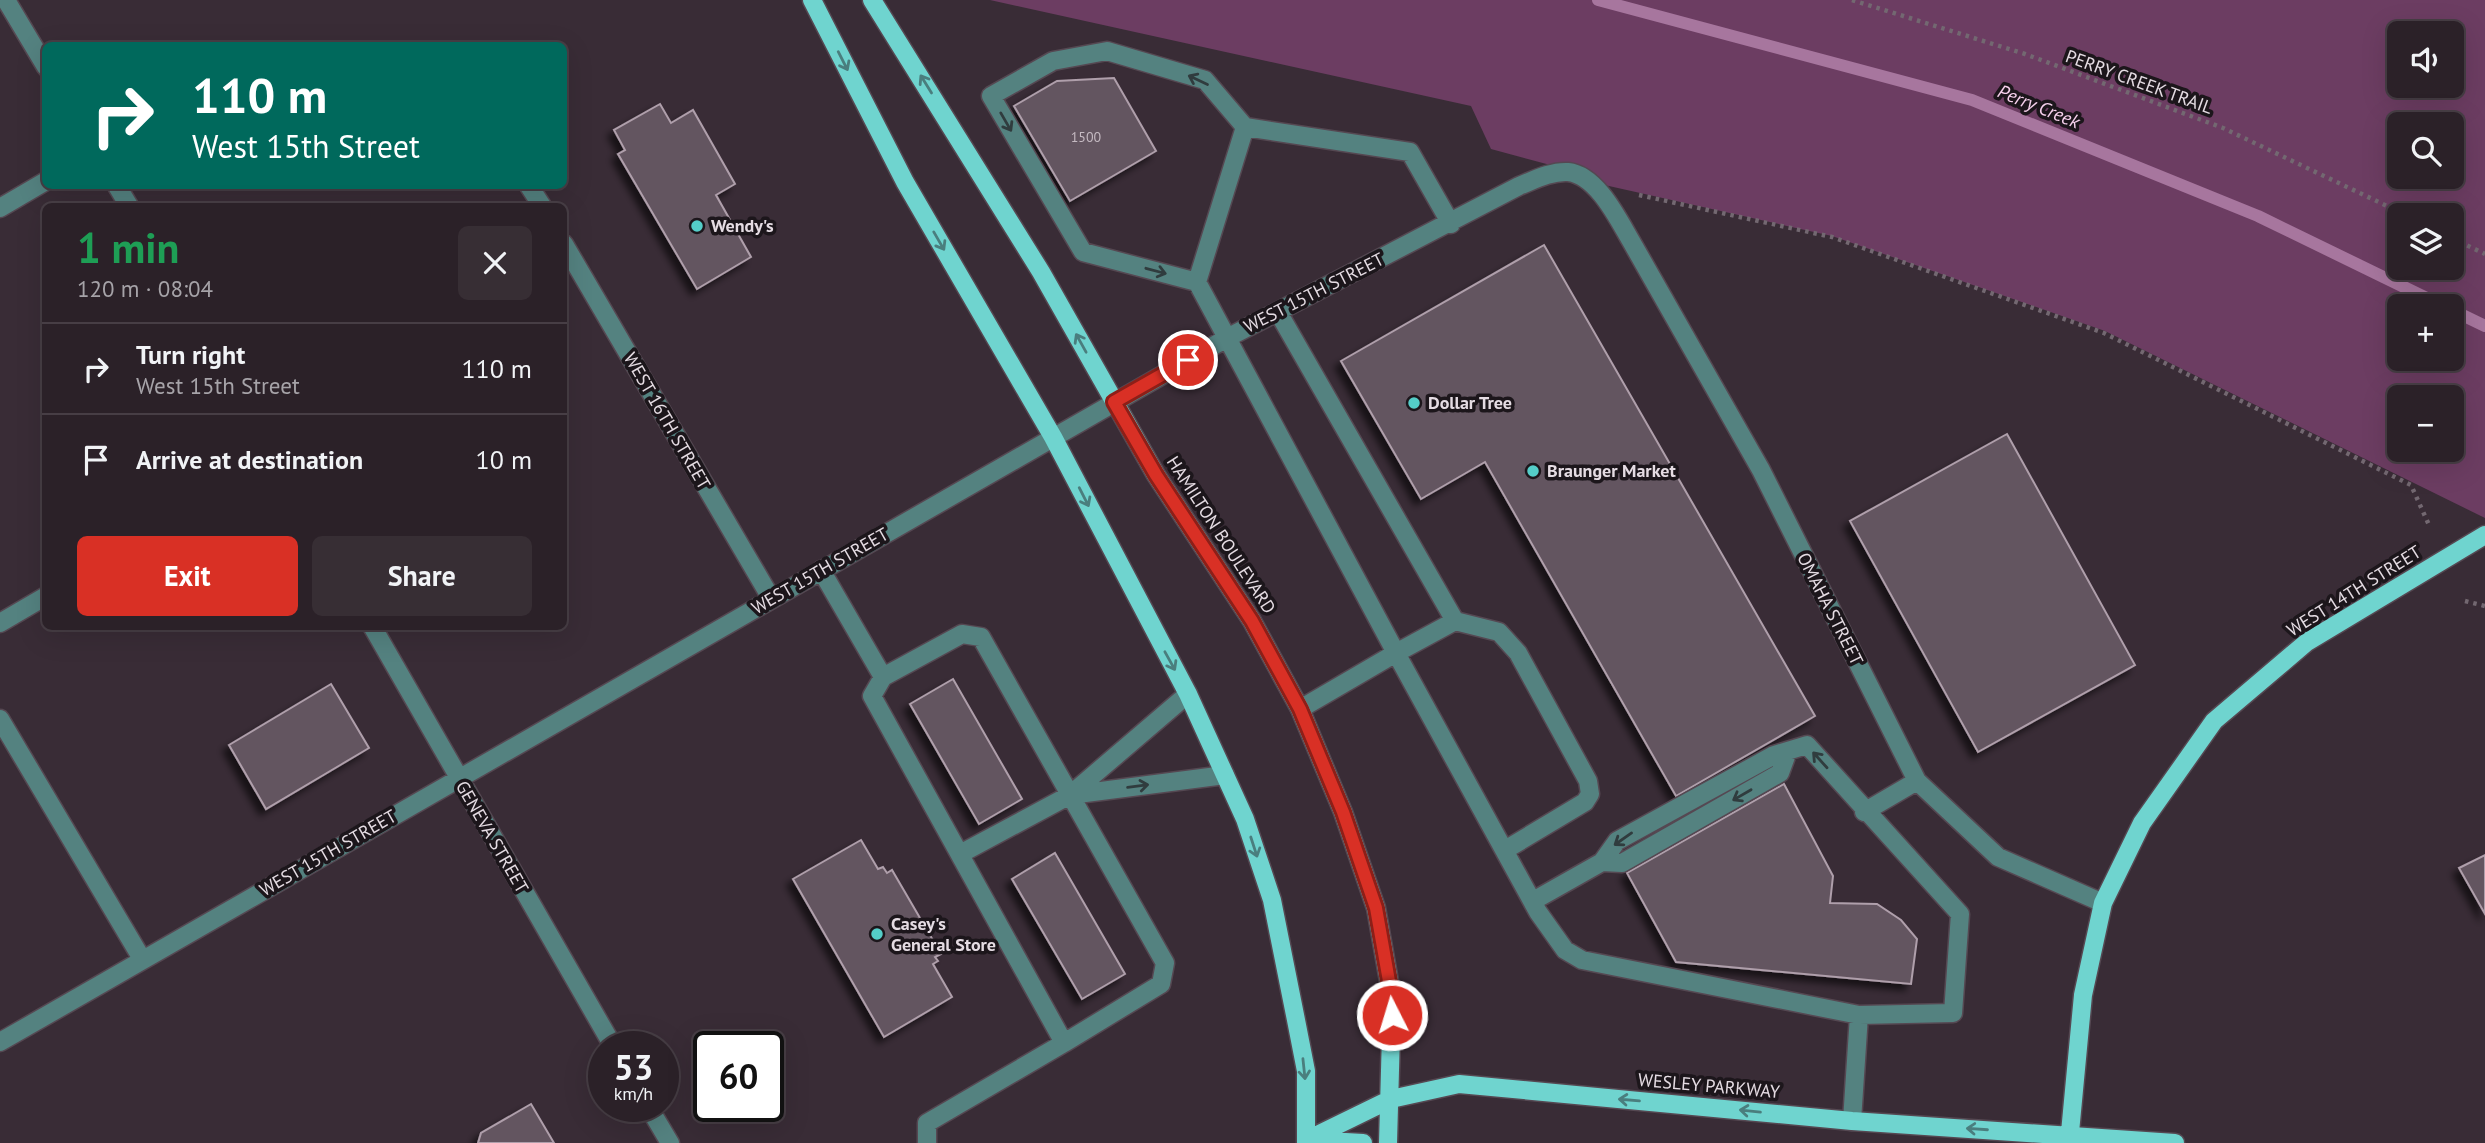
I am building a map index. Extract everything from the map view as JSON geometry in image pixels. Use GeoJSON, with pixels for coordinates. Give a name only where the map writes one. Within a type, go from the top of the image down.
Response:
{"type":"FeatureCollection","features":[{"type":"Feature","properties":{"kind":"main road"},"geometry":{"type":"LineString","coordinates":[[812,0],[905,182],[1053,437],[1188,694],[1245,818],[1272,900],[1306,1071],[1304,1142],[1363,1143]]}},
{"type":"Feature","properties":{"kind":"main road","name":"HAMILTON BOULEVARD"},"geometry":{"type":"LineString","coordinates":[[873,0],[1041,272],[1156,475],[1252,621],[1300,709],[1343,812],[1376,908],[1392,998],[1388,1143]]}},
{"type":"Feature","properties":{"kind":"main road","name":"WEST 14TH STREET"},"geometry":{"type":"LineString","coordinates":[[2069,1139],[2083,995],[2103,903],[2142,823],[2214,722],[2306,642],[2485,535]]}},
{"type":"Feature","properties":{"kind":"main road","name":"WESLEY PARKWAY"},"geometry":{"type":"LineString","coordinates":[[1304,1142],[1391,1099],[1460,1084],[2069,1139],[2175,1143]]}},
{"type":"Feature","properties":{"kind":"street"},"geometry":{"type":"LineString","coordinates":[[6,0],[42,60]]}},
{"type":"Feature","properties":{"kind":"street"},"geometry":{"type":"LineString","coordinates":[[1197,282],[1083,252],[991,96],[1053,61],[1107,51],[1205,80],[1245,127],[1410,152],[1451,224]]}},
{"type":"Feature","properties":{"kind":"street"},"geometry":{"type":"LineString","coordinates":[[1245,127],[1197,282],[1504,850],[1546,926],[1565,950],[1582,960],[1859,1015],[1953,1013],[1960,914],[1864,812],[1807,745],[1788,751],[1617,841],[1602,862],[1533,901]]}},
{"type":"Feature","properties":{"kind":"street","name":"WEST 15TH STREET"},"geometry":{"type":"LineString","coordinates":[[0,1042],[1227,338],[1545,175],[1570,172],[1591,184]]}},
{"type":"Feature","properties":{"kind":"street"},"geometry":{"type":"LineString","coordinates":[[0,208],[42,183]]}},
{"type":"Feature","properties":{"kind":"street","name":"OMAHA STREET"},"geometry":{"type":"LineString","coordinates":[[1591,184],[1614,212],[1761,470],[1917,782],[1998,857],[2103,903]]}},
{"type":"Feature","properties":{"kind":"street","name":"WEST 16TH STREET"},"geometry":{"type":"LineString","coordinates":[[567,249],[771,598]]}},
{"type":"Feature","properties":{"kind":"street"},"geometry":{"type":"LineString","coordinates":[[1278,312],[1455,621]]}},
{"type":"Feature","properties":{"kind":"street"},"geometry":{"type":"LineString","coordinates":[[821,570],[883,677]]}},
{"type":"Feature","properties":{"kind":"street"},"geometry":{"type":"LineString","coordinates":[[0,622],[42,598]]}},
{"type":"Feature","properties":{"kind":"street"},"geometry":{"type":"LineString","coordinates":[[1300,709],[1455,621],[1499,632],[1518,653],[1588,781],[1590,793],[1585,802],[1504,850]]}},
{"type":"Feature","properties":{"kind":"street","name":"GENEVA STREET"},"geometry":{"type":"LineString","coordinates":[[374,630],[604,1031]]}},
{"type":"Feature","properties":{"kind":"street"},"geometry":{"type":"LineString","coordinates":[[927,1143],[928,1123],[1064,1042],[1161,984],[1165,963],[981,638],[962,634],[883,677],[872,695],[1064,1042]]}},
{"type":"Feature","properties":{"kind":"street"},"geometry":{"type":"LineString","coordinates":[[960,854],[1070,795],[1188,694]]}},
{"type":"Feature","properties":{"kind":"street"},"geometry":{"type":"LineString","coordinates":[[0,719],[142,959]]}},
{"type":"Feature","properties":{"kind":"street"},"geometry":{"type":"LineString","coordinates":[[1070,795],[1225,775]]}},
{"type":"Feature","properties":{"kind":"street"},"geometry":{"type":"LineString","coordinates":[[1864,812],[1917,782]]}},
{"type":"Feature","properties":{"kind":"street"},"geometry":{"type":"LineString","coordinates":[[1852,1121],[1859,1015]]}},
{"type":"Feature","properties":{"kind":"street"},"geometry":{"type":"LineString","coordinates":[[658,1122],[670,1143]]}},
{"type":"Feature","properties":{"kind":"path","name":"PERRY CREEK TRAIL"},"geometry":{"type":"LineString","coordinates":[[1852,0],[2025,54],[2223,128],[2387,206]]}},
{"type":"Feature","properties":{"kind":"path"},"geometry":{"type":"LineString","coordinates":[[1591,184],[1832,237],[2104,333],[2411,485],[2429,525]]}},
{"type":"Feature","properties":{"kind":"path"},"geometry":{"type":"LineString","coordinates":[[2464,244],[2485,254]]}},
{"type":"Feature","properties":{"kind":"path"},"geometry":{"type":"LineString","coordinates":[[2465,601],[2485,606]]}},
{"type":"Feature","properties":{"kind":"shaded area"},"geometry":{"type":"Polygon","coordinates":[[[990,0],[2485,0],[2485,518],[2105,331],[1832,236],[1591,182],[1569,170],[1491,149],[1471,106],[990,0]]]}},
{"type":"Feature","properties":{"kind":"building"},"geometry":{"type":"Polygon","coordinates":[[[1114,78],[1156,151],[1070,201],[1014,106],[1057,81],[1114,78]]]}},
{"type":"Feature","properties":{"kind":"building","name":"Wendy's"},"geometry":{"type":"Polygon","coordinates":[[[660,104],[671,123],[693,110],[735,184],[716,195],[751,257],[697,289],[618,154],[625,150],[614,130],[660,104]]]}},
{"type":"Feature","properties":{"kind":"building"},"geometry":{"type":"Polygon","coordinates":[[[1544,245],[1815,716],[1676,796],[1485,462],[1421,499],[1341,361],[1544,245]]]}},
{"type":"Feature","properties":{"kind":"building"},"geometry":{"type":"Polygon","coordinates":[[[2007,434],[2135,665],[1978,752],[1850,521],[2007,434]]]}},
{"type":"Feature","properties":{"kind":"building"},"geometry":{"type":"Polygon","coordinates":[[[953,679],[1022,799],[979,824],[910,704],[953,679]]]}},
{"type":"Feature","properties":{"kind":"building"},"geometry":{"type":"Polygon","coordinates":[[[331,684],[369,748],[266,809],[229,745],[331,684]]]}},
{"type":"Feature","properties":{"kind":"building"},"geometry":{"type":"Polygon","coordinates":[[[1784,784],[1833,876],[1830,903],[1877,904],[1901,920],[1917,939],[1911,984],[1676,962],[1627,873],[1784,784]]]}},
{"type":"Feature","properties":{"kind":"building"},"geometry":{"type":"Polygon","coordinates":[[[861,840],[878,869],[883,867],[887,873],[892,870],[941,954],[935,957],[938,961],[933,964],[952,997],[884,1037],[793,879],[861,840]]]}},
{"type":"Feature","properties":{"kind":"building"},"geometry":{"type":"Polygon","coordinates":[[[1055,853],[1125,974],[1082,999],[1012,879],[1055,853]]]}},
{"type":"Feature","properties":{"kind":"building"},"geometry":{"type":"Polygon","coordinates":[[[2485,855],[2485,914],[2459,868],[2485,855]]]}},
{"type":"Feature","properties":{"kind":"building"},"geometry":{"type":"Polygon","coordinates":[[[531,1104],[554,1143],[478,1143],[481,1133],[531,1104]]]}},
{"type":"Feature","properties":{"kind":"waterway","name":"Perry Creek"},"geometry":{"type":"LineString","coordinates":[[1598,0],[1972,100],[2258,216],[2418,294]]}},
{"type":"Feature","properties":{"kind":"waterway","name":"Perry Creek"},"geometry":{"type":"LineString","coordinates":[[2464,316],[2485,326]]}},
{"type":"Feature","properties":{"kind":"place","name":"Wendy's"},"geometry":{"type":"Point","coordinates":[697,226]}},
{"type":"Feature","properties":{"kind":"place","name":"Dollar Tree"},"geometry":{"type":"Point","coordinates":[1414,403]}},
{"type":"Feature","properties":{"kind":"place","name":"Braunger Market"},"geometry":{"type":"Point","coordinates":[1533,471]}},
{"type":"Feature","properties":{"kind":"place","name":"Casey's General Store"},"geometry":{"type":"Point","coordinates":[877,934]}},
{"type":"Feature","properties":{"kind":"route"},"geometry":{"type":"LineString","coordinates":[[1188,360],[1114,402],[1156,475],[1252,621],[1300,709],[1343,812],[1376,908],[1392,998],[1392,1015]]}}]}
